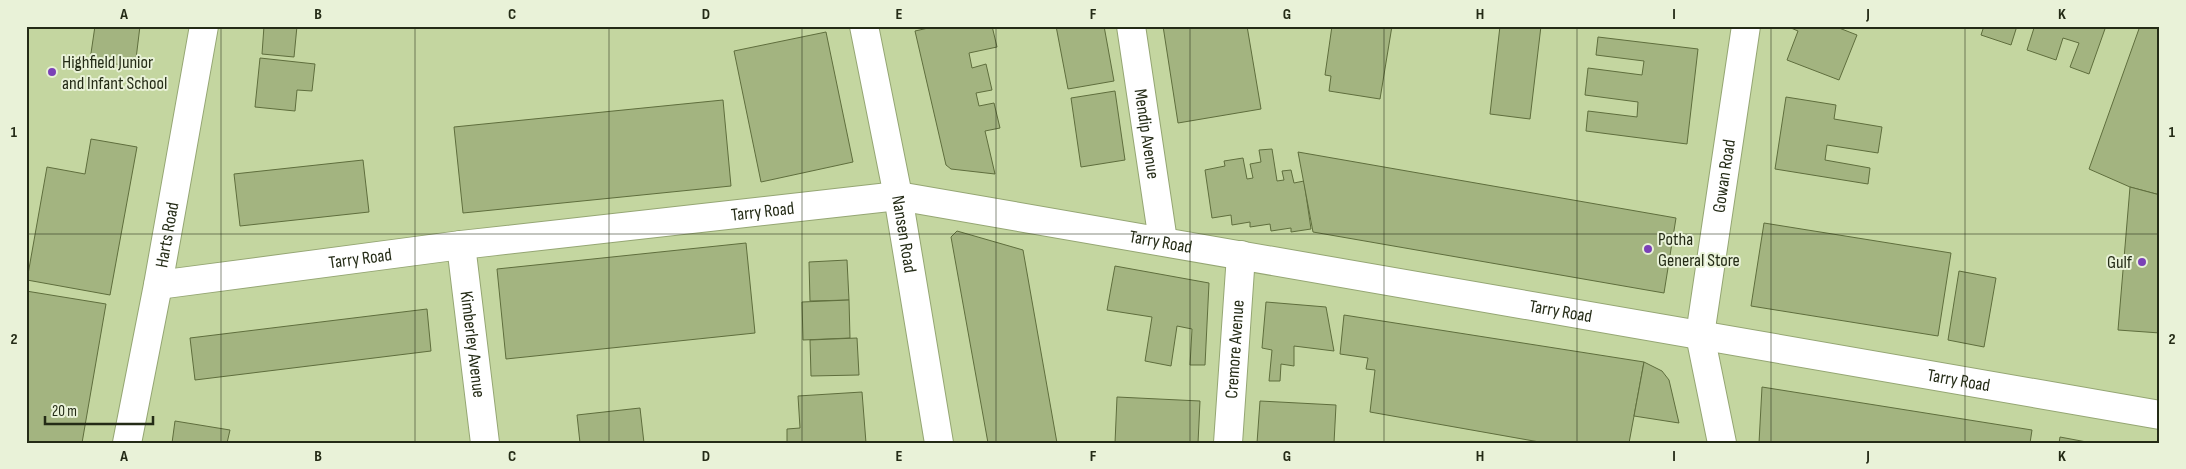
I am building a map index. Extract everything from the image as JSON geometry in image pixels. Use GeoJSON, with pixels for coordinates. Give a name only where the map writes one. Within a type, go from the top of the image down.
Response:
{"type":"FeatureCollection","features":[{"type":"Feature","properties":{"kind":"street","name":"Harts Road"},"geometry":{"type":"LineString","coordinates":[[127,443],[158,285],[204,26]]}},
{"type":"Feature","properties":{"kind":"street","name":"Nansen Road"},"geometry":{"type":"LineString","coordinates":[[864,26],[898,196],[939,443]]}},
{"type":"Feature","properties":{"kind":"street","name":"Mendip Avenue"},"geometry":{"type":"LineString","coordinates":[[1131,26],[1163,241]]}},
{"type":"Feature","properties":{"kind":"street","name":"Gowan Road"},"geometry":{"type":"LineString","coordinates":[[1722,443],[1700,335],[1746,26]]}},
{"type":"Feature","properties":{"kind":"street","name":"Tarry Road"},"geometry":{"type":"LineString","coordinates":[[158,285],[461,245],[898,196],[2160,415]]}},
{"type":"Feature","properties":{"kind":"street","name":"Kimberley Avenue"},"geometry":{"type":"LineString","coordinates":[[461,245],[485,443]]}},
{"type":"Feature","properties":{"kind":"street","name":"Cremore Avenue"},"geometry":{"type":"LineString","coordinates":[[1228,443],[1241,255]]}},
{"type":"Feature","properties":{"kind":"building"},"geometry":{"type":"Polygon","coordinates":[[[95,26],[140,26],[135,67],[90,60],[95,26]]]}},
{"type":"Feature","properties":{"kind":"building"},"geometry":{"type":"Polygon","coordinates":[[[264,26],[297,26],[294,57],[262,54],[264,26]]]}},
{"type":"Feature","properties":{"kind":"building"},"geometry":{"type":"Polygon","coordinates":[[[937,26],[992,26],[997,47],[969,53],[972,68],[986,64],[992,90],[976,93],[979,106],[994,103],[1000,128],[985,131],[995,174],[951,169],[946,165],[915,31],[937,26]]]}},
{"type":"Feature","properties":{"kind":"building"},"geometry":{"type":"Polygon","coordinates":[[[1056,26],[1104,26],[1114,81],[1068,89],[1056,26]]]}},
{"type":"Feature","properties":{"kind":"building"},"geometry":{"type":"Polygon","coordinates":[[[1163,26],[1247,26],[1261,109],[1178,123],[1163,26]]]}},
{"type":"Feature","properties":{"kind":"building"},"geometry":{"type":"Polygon","coordinates":[[[1332,26],[1392,26],[1380,99],[1329,91],[1331,76],[1325,75],[1332,26]]]}},
{"type":"Feature","properties":{"kind":"building"},"geometry":{"type":"Polygon","coordinates":[[[1500,26],[1541,26],[1530,119],[1490,114],[1500,26]]]}},
{"type":"Feature","properties":{"kind":"building"},"geometry":{"type":"Polygon","coordinates":[[[1791,26],[1834,26],[1857,35],[1839,80],[1787,60],[1798,31],[1791,28],[1791,26]]]}},
{"type":"Feature","properties":{"kind":"building"},"geometry":{"type":"Polygon","coordinates":[[[1984,26],[2017,26],[2011,45],[1981,35],[1984,26]]]}},
{"type":"Feature","properties":{"kind":"building"},"geometry":{"type":"Polygon","coordinates":[[[2029,26],[2106,26],[2089,74],[2070,67],[2079,43],[2063,38],[2056,60],[2027,50],[2034,28],[2029,26]]]}},
{"type":"Feature","properties":{"kind":"building"},"geometry":{"type":"Polygon","coordinates":[[[2140,26],[2160,26],[2160,195],[2130,187],[2089,169],[2140,26]]]}},
{"type":"Feature","properties":{"kind":"building"},"geometry":{"type":"Polygon","coordinates":[[[826,32],[853,162],[761,182],[734,51],[826,32]]]}},
{"type":"Feature","properties":{"kind":"building"},"geometry":{"type":"Polygon","coordinates":[[[1598,37],[1698,49],[1687,144],[1586,131],[1588,111],[1637,117],[1638,102],[1585,95],[1588,68],[1642,75],[1644,61],[1596,55],[1598,37]]]}},
{"type":"Feature","properties":{"kind":"building"},"geometry":{"type":"Polygon","coordinates":[[[260,58],[315,64],[312,91],[297,90],[295,111],[255,107],[260,58]]]}},
{"type":"Feature","properties":{"kind":"building"},"geometry":{"type":"Polygon","coordinates":[[[1115,91],[1125,160],[1081,167],[1071,98],[1115,91]]]}},
{"type":"Feature","properties":{"kind":"building"},"geometry":{"type":"Polygon","coordinates":[[[1786,97],[1836,105],[1834,119],[1882,127],[1878,153],[1827,145],[1825,160],[1870,168],[1868,184],[1775,169],[1786,97]]]}},
{"type":"Feature","properties":{"kind":"building"},"geometry":{"type":"Polygon","coordinates":[[[723,100],[731,186],[463,213],[454,127],[723,100]]]}},
{"type":"Feature","properties":{"kind":"building"},"geometry":{"type":"Polygon","coordinates":[[[91,139],[137,147],[110,295],[27,280],[47,167],[85,174],[91,139]]]}},
{"type":"Feature","properties":{"kind":"building"},"geometry":{"type":"Polygon","coordinates":[[[1272,149],[1277,181],[1284,180],[1282,171],[1291,170],[1294,183],[1304,181],[1311,229],[1291,232],[1291,228],[1271,231],[1270,224],[1250,227],[1250,222],[1232,225],[1231,215],[1212,218],[1205,170],[1225,166],[1224,161],[1243,158],[1247,179],[1253,178],[1250,164],[1261,162],[1259,150],[1272,149]]]}},
{"type":"Feature","properties":{"kind":"building"},"geometry":{"type":"Polygon","coordinates":[[[1298,152],[1676,218],[1664,293],[1313,232],[1298,152]]]}},
{"type":"Feature","properties":{"kind":"building"},"geometry":{"type":"Polygon","coordinates":[[[363,160],[369,212],[240,226],[234,174],[363,160]]]}},
{"type":"Feature","properties":{"kind":"building","name":"Gulf"},"geometry":{"type":"Polygon","coordinates":[[[2130,187],[2160,195],[2160,333],[2118,330],[2130,187]]]}},
{"type":"Feature","properties":{"kind":"building"},"geometry":{"type":"Polygon","coordinates":[[[1764,223],[1951,253],[1938,336],[1751,306],[1764,223]]]}},
{"type":"Feature","properties":{"kind":"building"},"geometry":{"type":"Polygon","coordinates":[[[957,231],[1023,250],[1057,443],[988,443],[951,237],[957,231]]]}},
{"type":"Feature","properties":{"kind":"building"},"geometry":{"type":"Polygon","coordinates":[[[746,243],[755,333],[506,359],[497,269],[746,243]]]}},
{"type":"Feature","properties":{"kind":"building"},"geometry":{"type":"Polygon","coordinates":[[[847,260],[849,300],[810,301],[809,262],[847,260]]]}},
{"type":"Feature","properties":{"kind":"building"},"geometry":{"type":"Polygon","coordinates":[[[1115,266],[1209,283],[1205,365],[1190,365],[1192,329],[1177,326],[1171,366],[1145,361],[1152,317],[1107,310],[1115,266]]]}},
{"type":"Feature","properties":{"kind":"building"},"geometry":{"type":"Polygon","coordinates":[[[1959,271],[1996,278],[1984,347],[1948,340],[1959,271]]]}},
{"type":"Feature","properties":{"kind":"building"},"geometry":{"type":"Polygon","coordinates":[[[26,291],[106,304],[82,443],[26,443],[26,291]]]}},
{"type":"Feature","properties":{"kind":"building"},"geometry":{"type":"Polygon","coordinates":[[[849,300],[850,338],[803,340],[802,302],[849,300]]]}},
{"type":"Feature","properties":{"kind":"building"},"geometry":{"type":"Polygon","coordinates":[[[1266,302],[1326,307],[1334,351],[1294,346],[1294,366],[1281,364],[1280,381],[1269,381],[1272,350],[1262,348],[1266,302]]]}},
{"type":"Feature","properties":{"kind":"building"},"geometry":{"type":"Polygon","coordinates":[[[427,309],[431,351],[195,380],[190,338],[427,309]]]}},
{"type":"Feature","properties":{"kind":"building"},"geometry":{"type":"Polygon","coordinates":[[[1344,315],[1644,362],[1629,443],[1545,443],[1370,412],[1375,370],[1366,369],[1368,358],[1340,354],[1344,315]]]}},
{"type":"Feature","properties":{"kind":"building"},"geometry":{"type":"Polygon","coordinates":[[[857,338],[859,375],[811,376],[810,340],[857,338]]]}},
{"type":"Feature","properties":{"kind":"building"},"geometry":{"type":"Polygon","coordinates":[[[1644,362],[1662,371],[1669,380],[1679,423],[1634,416],[1644,362]]]}},
{"type":"Feature","properties":{"kind":"building"},"geometry":{"type":"Polygon","coordinates":[[[1762,387],[2032,430],[2030,443],[1759,443],[1762,387]]]}},
{"type":"Feature","properties":{"kind":"building"},"geometry":{"type":"Polygon","coordinates":[[[862,392],[866,443],[787,443],[787,429],[800,428],[798,396],[862,392]]]}},
{"type":"Feature","properties":{"kind":"building"},"geometry":{"type":"Polygon","coordinates":[[[1117,397],[1200,401],[1198,443],[1115,443],[1117,397]]]}},
{"type":"Feature","properties":{"kind":"building"},"geometry":{"type":"Polygon","coordinates":[[[1260,401],[1336,405],[1334,443],[1257,443],[1260,401]]]}},
{"type":"Feature","properties":{"kind":"building"},"geometry":{"type":"Polygon","coordinates":[[[640,408],[644,443],[580,443],[577,415],[640,408]]]}},
{"type":"Feature","properties":{"kind":"building"},"geometry":{"type":"Polygon","coordinates":[[[175,421],[230,430],[227,443],[172,443],[175,421]]]}},
{"type":"Feature","properties":{"kind":"building"},"geometry":{"type":"Polygon","coordinates":[[[2060,437],[2092,443],[2059,443],[2060,437]]]}},
{"type":"Feature","properties":{"kind":"place","name":"Highfield Junior and Infant School"},"geometry":{"type":"Point","coordinates":[52,72]}},
{"type":"Feature","properties":{"kind":"place","name":"Potha General Store"},"geometry":{"type":"Point","coordinates":[1648,249]}},
{"type":"Feature","properties":{"kind":"place","name":"Gulf"},"geometry":{"type":"Point","coordinates":[2142,262]}}]}
